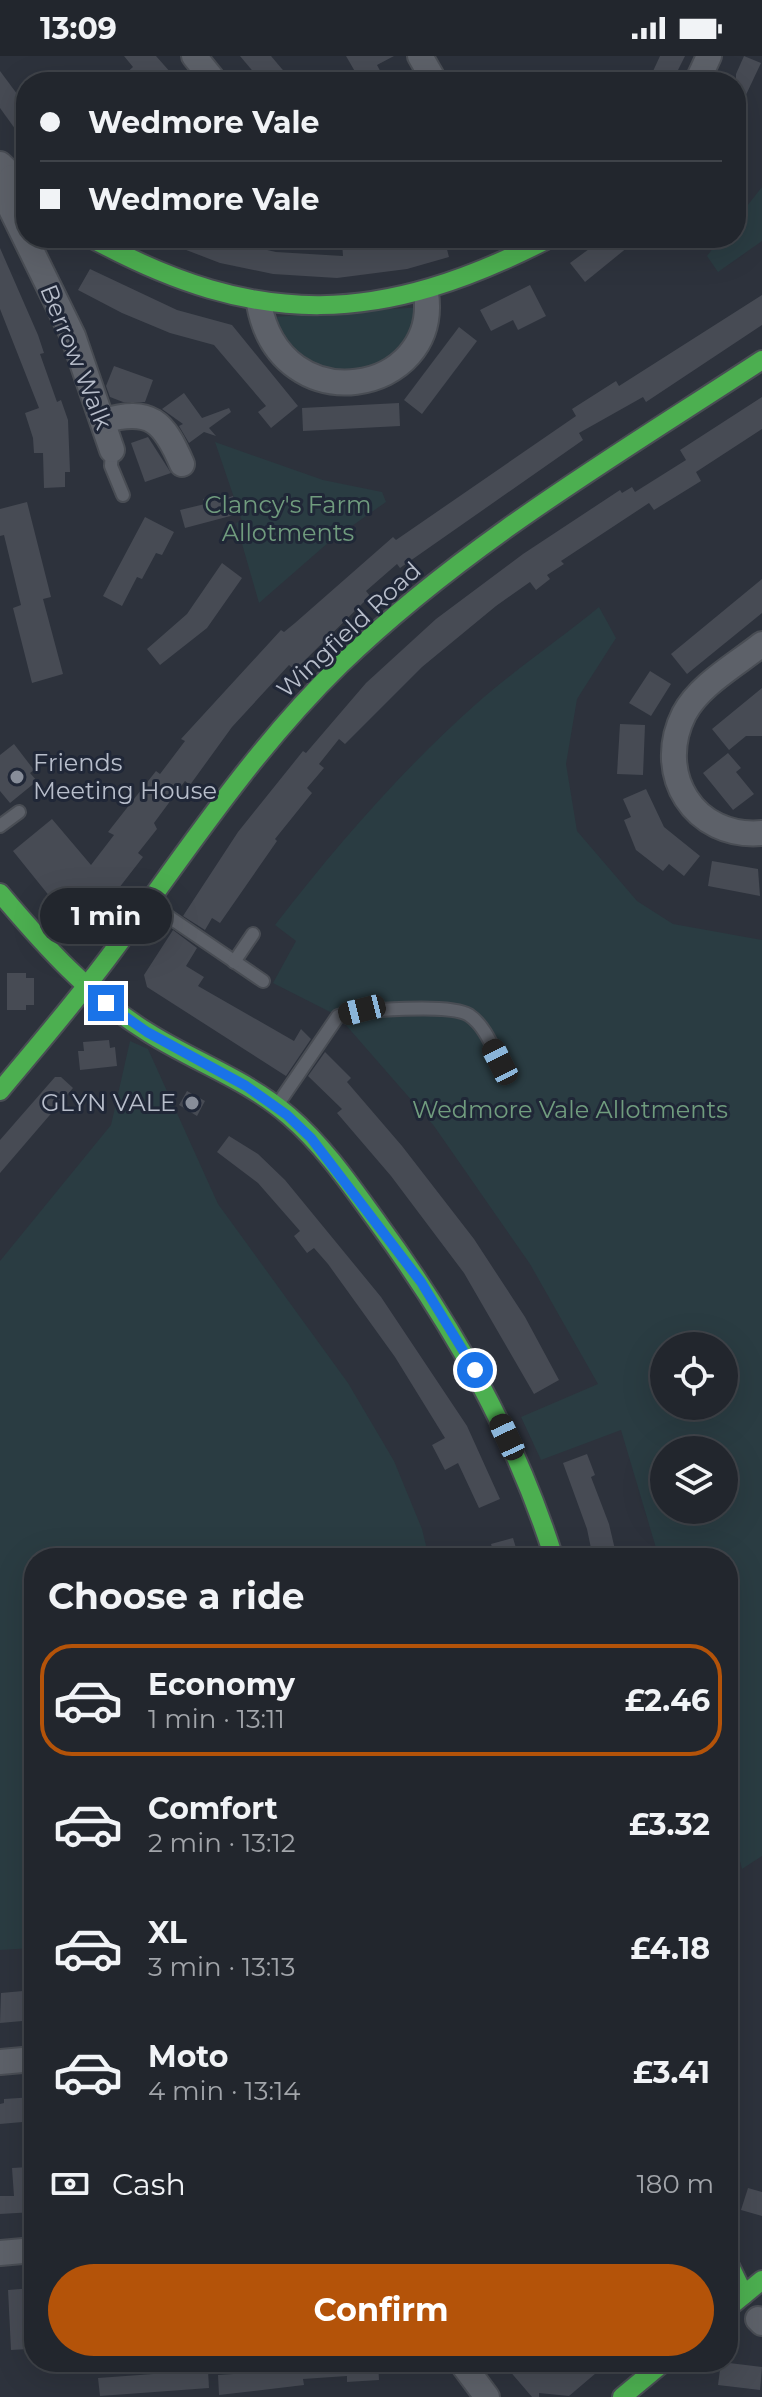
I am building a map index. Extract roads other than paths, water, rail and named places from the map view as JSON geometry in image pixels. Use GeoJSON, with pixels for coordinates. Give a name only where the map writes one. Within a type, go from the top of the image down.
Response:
{"type":"FeatureCollection","features":[{"type":"Feature","properties":{"kind":"street"},"geometry":{"type":"LineString","coordinates":[[194,56],[207,72]]}},
{"type":"Feature","properties":{"kind":"street","name":"Berrow Walk"},"geometry":{"type":"LineString","coordinates":[[13,177],[7,186],[8,203],[16,219]]}},
{"type":"Feature","properties":{"kind":"street","name":"Berrow Walk"},"geometry":{"type":"LineString","coordinates":[[30,248],[73,336],[112,450]]}},
{"type":"Feature","properties":{"kind":"street"},"geometry":{"type":"LineString","coordinates":[[107,248],[164,276],[259,304],[344,306],[426,293],[472,279],[518,248]]}},
{"type":"Feature","properties":{"kind":"street"},"geometry":{"type":"LineString","coordinates":[[259,304],[265,327],[285,359],[316,379],[351,383],[368,381],[386,372],[410,353],[426,320],[426,293]]}},
{"type":"Feature","properties":{"kind":"street","name":"Wingfield Road"},"geometry":{"type":"LineString","coordinates":[[86,988],[227,793],[290,717],[339,665],[421,591],[545,502],[762,360]]}},
{"type":"Feature","properties":{"kind":"street"},"geometry":{"type":"LineString","coordinates":[[103,421],[125,415],[157,422],[170,436],[182,464]]}},
{"type":"Feature","properties":{"kind":"street"},"geometry":{"type":"LineString","coordinates":[[762,644],[703,691],[685,712],[672,757],[674,777],[681,791],[705,821],[747,834],[762,833]]}},
{"type":"Feature","properties":{"kind":"street"},"geometry":{"type":"LineString","coordinates":[[0,893],[86,988],[147,1032],[231,1077],[276,1107],[331,1160],[456,1336],[482,1382],[540,1508],[551,1548]]}},
{"type":"Feature","properties":{"kind":"street"},"geometry":{"type":"LineString","coordinates":[[0,1091],[86,988]]}},
{"type":"Feature","properties":{"kind":"street"},"geometry":{"type":"LineString","coordinates":[[0,2062],[24,2060]]}},
{"type":"Feature","properties":{"kind":"street"},"geometry":{"type":"LineString","coordinates":[[0,2253],[24,2251]]}},
{"type":"Feature","properties":{"kind":"street"},"geometry":{"type":"LineString","coordinates":[[738,2300],[762,2280]]}},
{"type":"Feature","properties":{"kind":"street"},"geometry":{"type":"LineString","coordinates":[[738,2283],[744,2295]]}},
{"type":"Feature","properties":{"kind":"street"},"geometry":{"type":"LineString","coordinates":[[468,2372],[487,2397]]}},
{"type":"Feature","properties":{"kind":"street"},"geometry":{"type":"LineString","coordinates":[[622,2397],[652,2372]]}},
{"type":"Feature","properties":{"kind":"lane"},"geometry":{"type":"LineString","coordinates":[[112,450],[111,466],[123,495]]}},
{"type":"Feature","properties":{"kind":"lane"},"geometry":{"type":"LineString","coordinates":[[0,826],[19,812]]}},
{"type":"Feature","properties":{"kind":"lane"},"geometry":{"type":"LineString","coordinates":[[148,903],[263,981]]}},
{"type":"Feature","properties":{"kind":"lane"},"geometry":{"type":"LineString","coordinates":[[234,962],[253,934]]}},
{"type":"Feature","properties":{"kind":"lane"},"geometry":{"type":"LineString","coordinates":[[276,1107],[338,1016],[362,1010],[467,1014],[481,1025],[500,1062]]}},
{"type":"Feature","properties":{"kind":"place","name":"Friends Meeting House"},"geometry":{"type":"Point","coordinates":[17,777]}},
{"type":"Feature","properties":{"kind":"place","name":"GLYN VALE"},"geometry":{"type":"Point","coordinates":[192,1103]}},
{"type":"Feature","properties":{"kind":"park label","name":"Clancy's Farm Allotments"},"geometry":{"type":"Point","coordinates":[288,519]}},
{"type":"Feature","properties":{"kind":"park label","name":"Wedmore Vale Allotments"},"geometry":{"type":"Point","coordinates":[570,1110]}}]}
